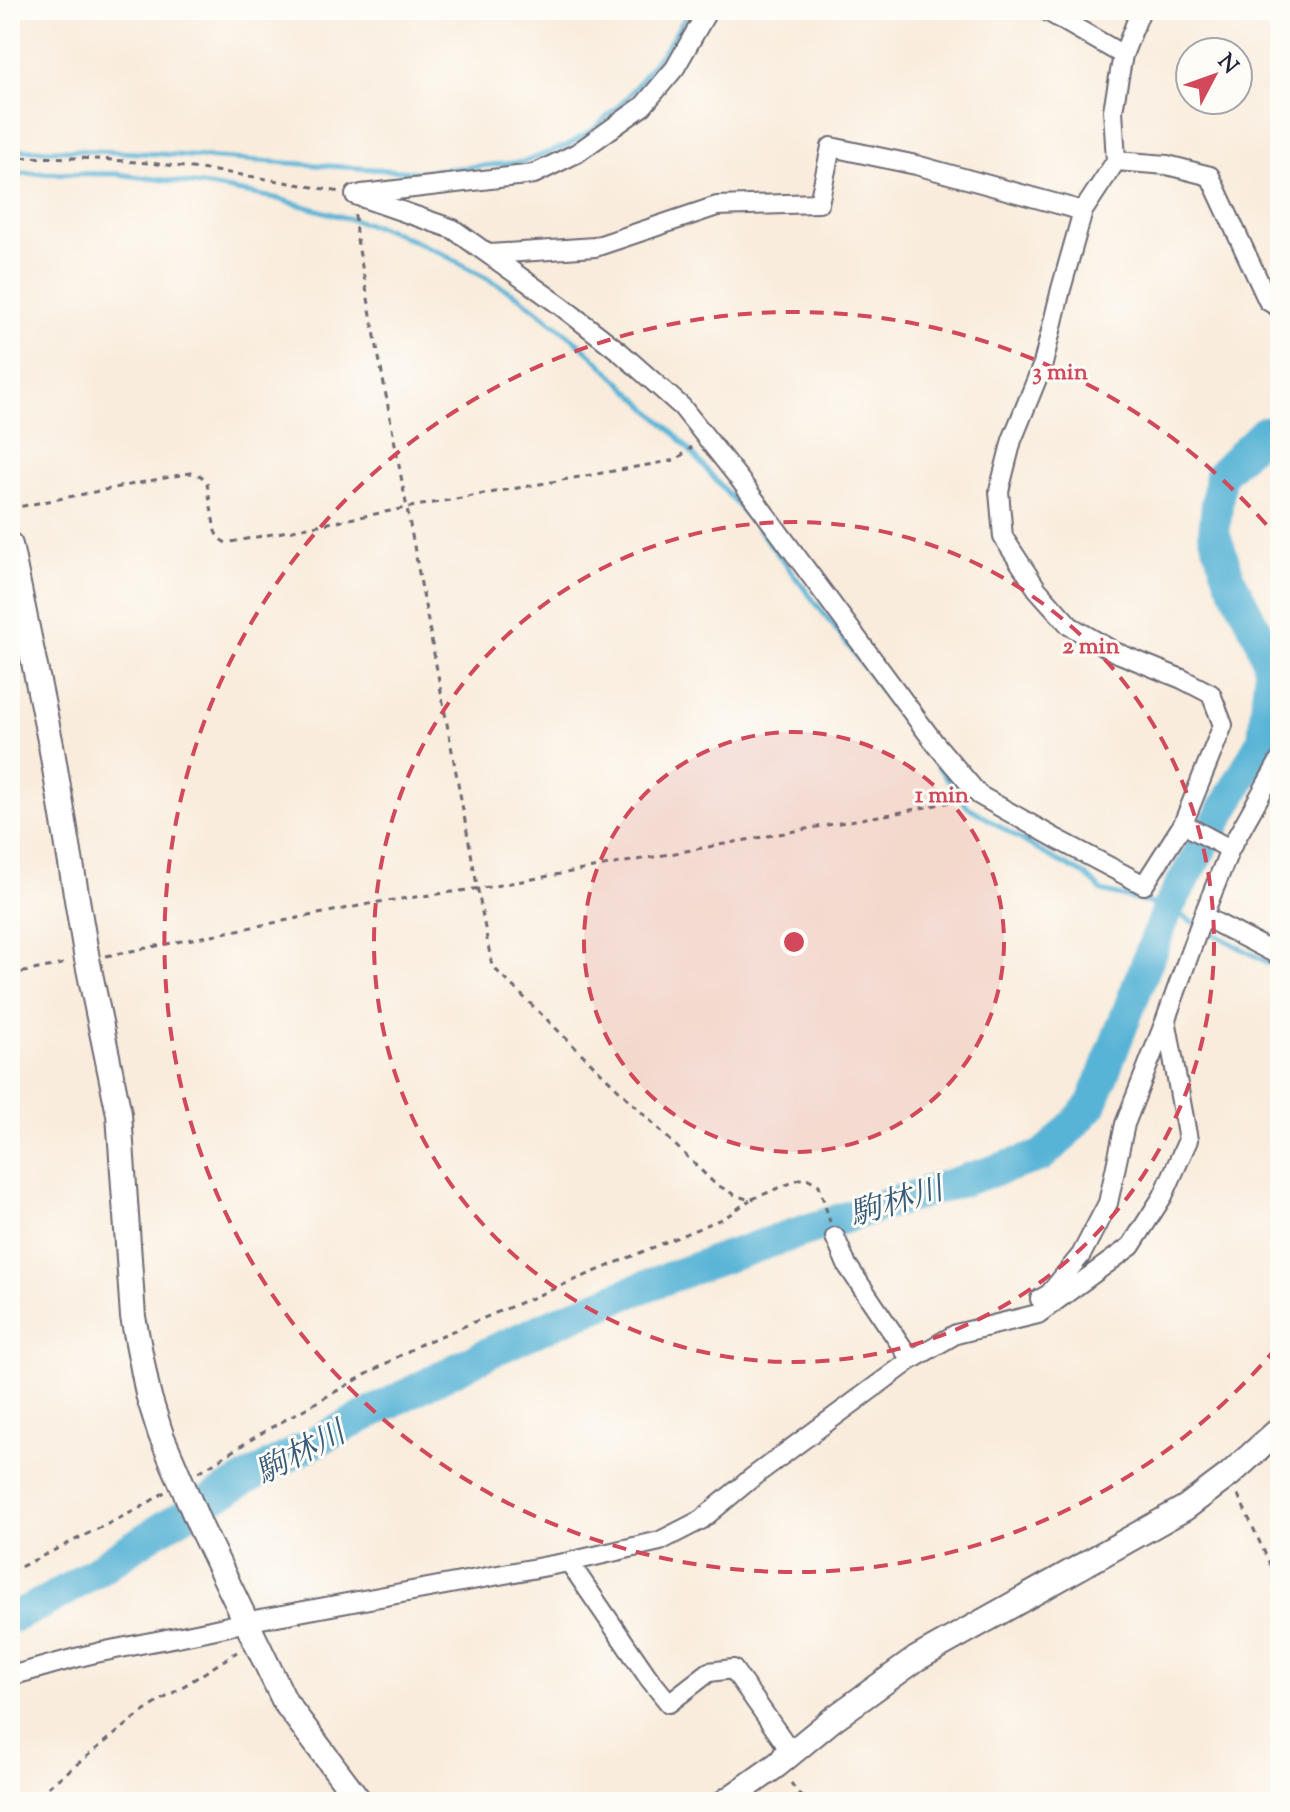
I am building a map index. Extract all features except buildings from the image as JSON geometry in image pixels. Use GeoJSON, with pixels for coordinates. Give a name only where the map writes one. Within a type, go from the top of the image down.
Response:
{"type":"FeatureCollection","features":[{"type":"Feature","properties":{"kind":"street"},"geometry":{"type":"LineString","coordinates":[[355,195],[534,174],[577,153],[643,106],[675,68],[708,10]]}},
{"type":"Feature","properties":{"kind":"street"},"geometry":{"type":"LineString","coordinates":[[1045,10],[1123,55]]}},
{"type":"Feature","properties":{"kind":"street"},"geometry":{"type":"LineString","coordinates":[[355,195],[453,229],[620,352],[682,407],[740,480],[934,742],[979,795],[1144,885],[1183,824],[1223,725],[1211,694],[1115,652],[1070,626],[1037,589],[1003,537],[999,491],[1012,440],[1043,364],[1083,211],[1116,161],[1113,110],[1123,55],[1141,10]]}},
{"type":"Feature","properties":{"kind":"street"},"geometry":{"type":"LineString","coordinates":[[490,254],[595,247],[717,206],[819,203],[831,147],[916,165],[1083,211]]}},
{"type":"Feature","properties":{"kind":"street"},"geometry":{"type":"LineString","coordinates":[[1116,161],[1167,165],[1210,176],[1268,301],[1280,308]]}},
{"type":"Feature","properties":{"kind":"street"},"geometry":{"type":"LineString","coordinates":[[10,545],[51,745],[87,959],[119,1114],[133,1317],[148,1394],[161,1435],[200,1526],[285,1702],[360,1802]]}},
{"type":"Feature","properties":{"kind":"street"},"geometry":{"type":"LineString","coordinates":[[1000,1324],[1049,1294],[1081,1255],[1108,1203],[1125,1124],[1203,916],[1230,849],[1280,760]]}},
{"type":"Feature","properties":{"kind":"street"},"geometry":{"type":"LineString","coordinates":[[1183,824],[1230,849]]}},
{"type":"Feature","properties":{"kind":"street"},"geometry":{"type":"LineString","coordinates":[[1203,916],[1280,956]]}},
{"type":"Feature","properties":{"kind":"street"},"geometry":{"type":"LineString","coordinates":[[10,1676],[105,1651],[179,1636],[250,1630],[569,1562],[660,1541],[701,1520],[754,1476],[911,1360],[956,1334],[1038,1314],[1131,1246],[1163,1196],[1188,1140],[1166,1019]]}},
{"type":"Feature","properties":{"kind":"street"},"geometry":{"type":"LineString","coordinates":[[835,1237],[847,1265],[911,1360]]}},
{"type":"Feature","properties":{"kind":"street"},"geometry":{"type":"LineString","coordinates":[[725,1802],[916,1659],[1185,1508],[1229,1475],[1280,1429]]}},
{"type":"Feature","properties":{"kind":"street"},"geometry":{"type":"LineString","coordinates":[[569,1562],[669,1703],[709,1672],[733,1669],[787,1746],[777,1765]]}},
{"type":"Feature","properties":{"kind":"path"},"geometry":{"type":"LineString","coordinates":[[10,158],[119,160],[287,182],[355,195],[356,234],[492,966],[714,1183],[750,1200]]}},
{"type":"Feature","properties":{"kind":"path"},"geometry":{"type":"LineString","coordinates":[[10,510],[190,473],[201,476],[207,483],[215,531],[218,538],[226,543],[407,507],[670,461],[697,444]]}},
{"type":"Feature","properties":{"kind":"path"},"geometry":{"type":"LineString","coordinates":[[10,975],[379,902],[478,889],[892,814],[979,795]]}},
{"type":"Feature","properties":{"kind":"path"},"geometry":{"type":"LineString","coordinates":[[10,1572],[183,1485],[265,1431],[419,1345],[726,1217],[750,1200],[805,1177],[819,1185],[835,1237]]}},
{"type":"Feature","properties":{"kind":"path"},"geometry":{"type":"LineString","coordinates":[[1229,1475],[1280,1586]]}},
{"type":"Feature","properties":{"kind":"path"},"geometry":{"type":"LineString","coordinates":[[29,1802],[143,1712],[235,1654],[250,1630]]}},
{"type":"Feature","properties":{"kind":"path"},"geometry":{"type":"LineString","coordinates":[[777,1765],[805,1802]]}},
{"type":"Feature","properties":{"kind":"waterway"},"geometry":{"type":"LineString","coordinates":[[10,150],[160,154],[415,172],[524,162],[568,145],[593,130],[626,99],[690,10]]}},
{"type":"Feature","properties":{"kind":"waterway"},"geometry":{"type":"LineString","coordinates":[[10,173],[117,174],[275,198],[389,230],[443,254],[520,297],[581,345],[677,436],[755,525],[967,806],[1041,852],[1087,876],[1102,891],[1168,908],[1194,923]]}},
{"type":"Feature","properties":{"kind":"waterway","name":"駒林川"},"geometry":{"type":"LineString","coordinates":[[10,1618],[51,1599],[170,1523],[275,1464],[523,1337],[595,1306],[742,1252],[1041,1156],[1057,1142],[1091,1106],[1168,908],[1263,739],[1270,670],[1260,638],[1230,579],[1214,533],[1220,475],[1264,432],[1280,432]]}},
{"type":"Feature","properties":{"kind":"waterway"},"geometry":{"type":"LineString","coordinates":[[1203,928],[1280,969]]}}]}
